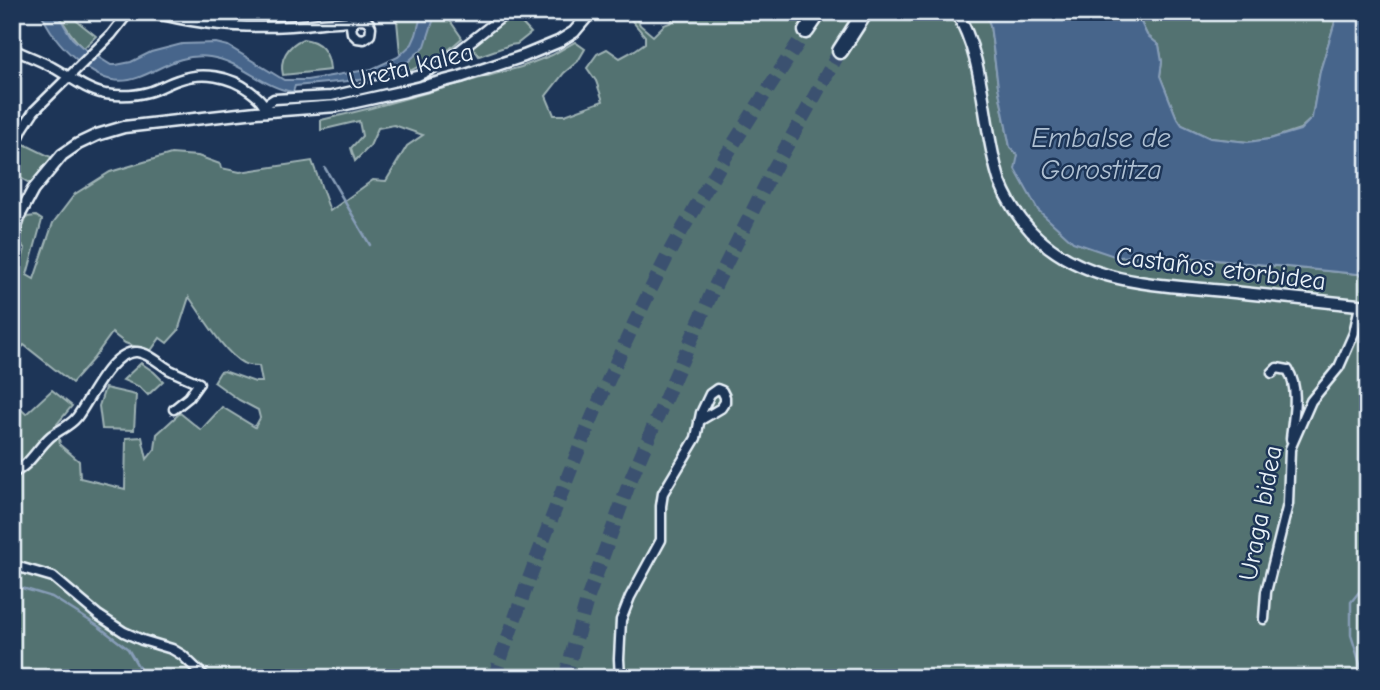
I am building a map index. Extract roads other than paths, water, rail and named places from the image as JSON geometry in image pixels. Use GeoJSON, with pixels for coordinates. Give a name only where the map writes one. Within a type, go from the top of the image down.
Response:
{"type":"FeatureCollection","features":[{"type":"Feature","properties":{"kind":"highway"},"geometry":{"type":"LineString","coordinates":[[806,31],[819,12]]}},
{"type":"Feature","properties":{"kind":"highway"},"geometry":{"type":"LineString","coordinates":[[840,51],[865,12]]}},
{"type":"Feature","properties":{"kind":"street"},"geometry":{"type":"LineString","coordinates":[[12,152],[34,111],[111,34],[129,12]]}},
{"type":"Feature","properties":{"kind":"street"},"geometry":{"type":"LineString","coordinates":[[151,12],[190,22],[222,25],[289,27],[356,20]]}},
{"type":"Feature","properties":{"kind":"street","name":"Ureta kalea"},"geometry":{"type":"LineString","coordinates":[[266,108],[274,99],[331,96],[418,76],[442,64],[509,12]]}},
{"type":"Feature","properties":{"kind":"street","name":"Ureta kalea"},"geometry":{"type":"LineString","coordinates":[[12,244],[19,216],[33,190],[62,155],[97,135],[124,127],[266,108],[337,106],[460,77],[558,42],[574,32],[591,12]]}},
{"type":"Feature","properties":{"kind":"street","name":"Castaños etorbidea"},"geometry":{"type":"LineString","coordinates":[[956,12],[973,54],[1000,182],[1023,222],[1050,249],[1076,265],[1099,274],[1138,282],[1364,306]]}},
{"type":"Feature","properties":{"kind":"street"},"geometry":{"type":"LineString","coordinates":[[12,50],[51,66],[102,93],[147,93],[187,77],[202,75],[218,77],[247,88],[266,108]]}},
{"type":"Feature","properties":{"kind":"street","name":"Uraga bidea"},"geometry":{"type":"LineString","coordinates":[[1264,619],[1266,592],[1288,505],[1290,449],[1311,401],[1339,367],[1364,306]]}},
{"type":"Feature","properties":{"kind":"street"},"geometry":{"type":"LineString","coordinates":[[12,473],[27,464],[51,436],[75,420],[102,377],[128,353],[146,355],[200,383],[189,397],[174,409]]}},
{"type":"Feature","properties":{"kind":"street"},"geometry":{"type":"LineString","coordinates":[[1272,373],[1278,368],[1288,370],[1294,385],[1290,449]]}},
{"type":"Feature","properties":{"kind":"street"},"geometry":{"type":"LineString","coordinates":[[620,678],[621,620],[629,597],[661,540],[663,494],[696,438],[699,421]]}},
{"type":"Feature","properties":{"kind":"street"},"geometry":{"type":"LineString","coordinates":[[12,565],[53,577],[98,615],[142,640],[172,649],[206,678]]}},
{"type":"Feature","properties":{"kind":"water"},"geometry":{"type":"Polygon","coordinates":[[[41,12],[58,12],[72,38],[111,65],[131,62],[151,52],[182,44],[216,43],[228,46],[284,80],[307,80],[372,69],[398,57],[412,44],[422,12],[436,12],[425,46],[396,73],[380,78],[295,86],[293,92],[271,85],[231,63],[210,57],[191,57],[129,80],[114,80],[96,74],[71,54],[51,32],[41,12]]]}},
{"type":"Feature","properties":{"kind":"water","name":"Embalse de Gorostitza"},"geometry":{"type":"Polygon","coordinates":[[[985,12],[1136,12],[1147,35],[1159,45],[1162,62],[1160,76],[1182,125],[1210,138],[1248,142],[1300,130],[1312,118],[1320,71],[1338,12],[1368,12],[1368,275],[1165,255],[1117,257],[1073,242],[1038,210],[1015,169],[1018,155],[1010,147],[990,25],[985,12]]]}},
{"type":"Feature","properties":{"kind":"waterway"},"geometry":{"type":"LineString","coordinates":[[325,168],[370,245]]}},
{"type":"Feature","properties":{"kind":"waterway"},"geometry":{"type":"LineString","coordinates":[[1358,678],[1361,667],[1351,635],[1351,602],[1368,581]]}},
{"type":"Feature","properties":{"kind":"waterway"},"geometry":{"type":"LineString","coordinates":[[12,585],[52,597],[98,626],[128,649],[145,678]]}},
{"type":"Feature","properties":{"kind":"tunnel"},"geometry":{"type":"LineString","coordinates":[[494,678],[572,466],[640,312],[672,247],[709,184],[806,31]]}},
{"type":"Feature","properties":{"kind":"tunnel"},"geometry":{"type":"LineString","coordinates":[[565,678],[587,600],[630,481],[676,374],[713,290],[772,172],[840,51]]}}]}
